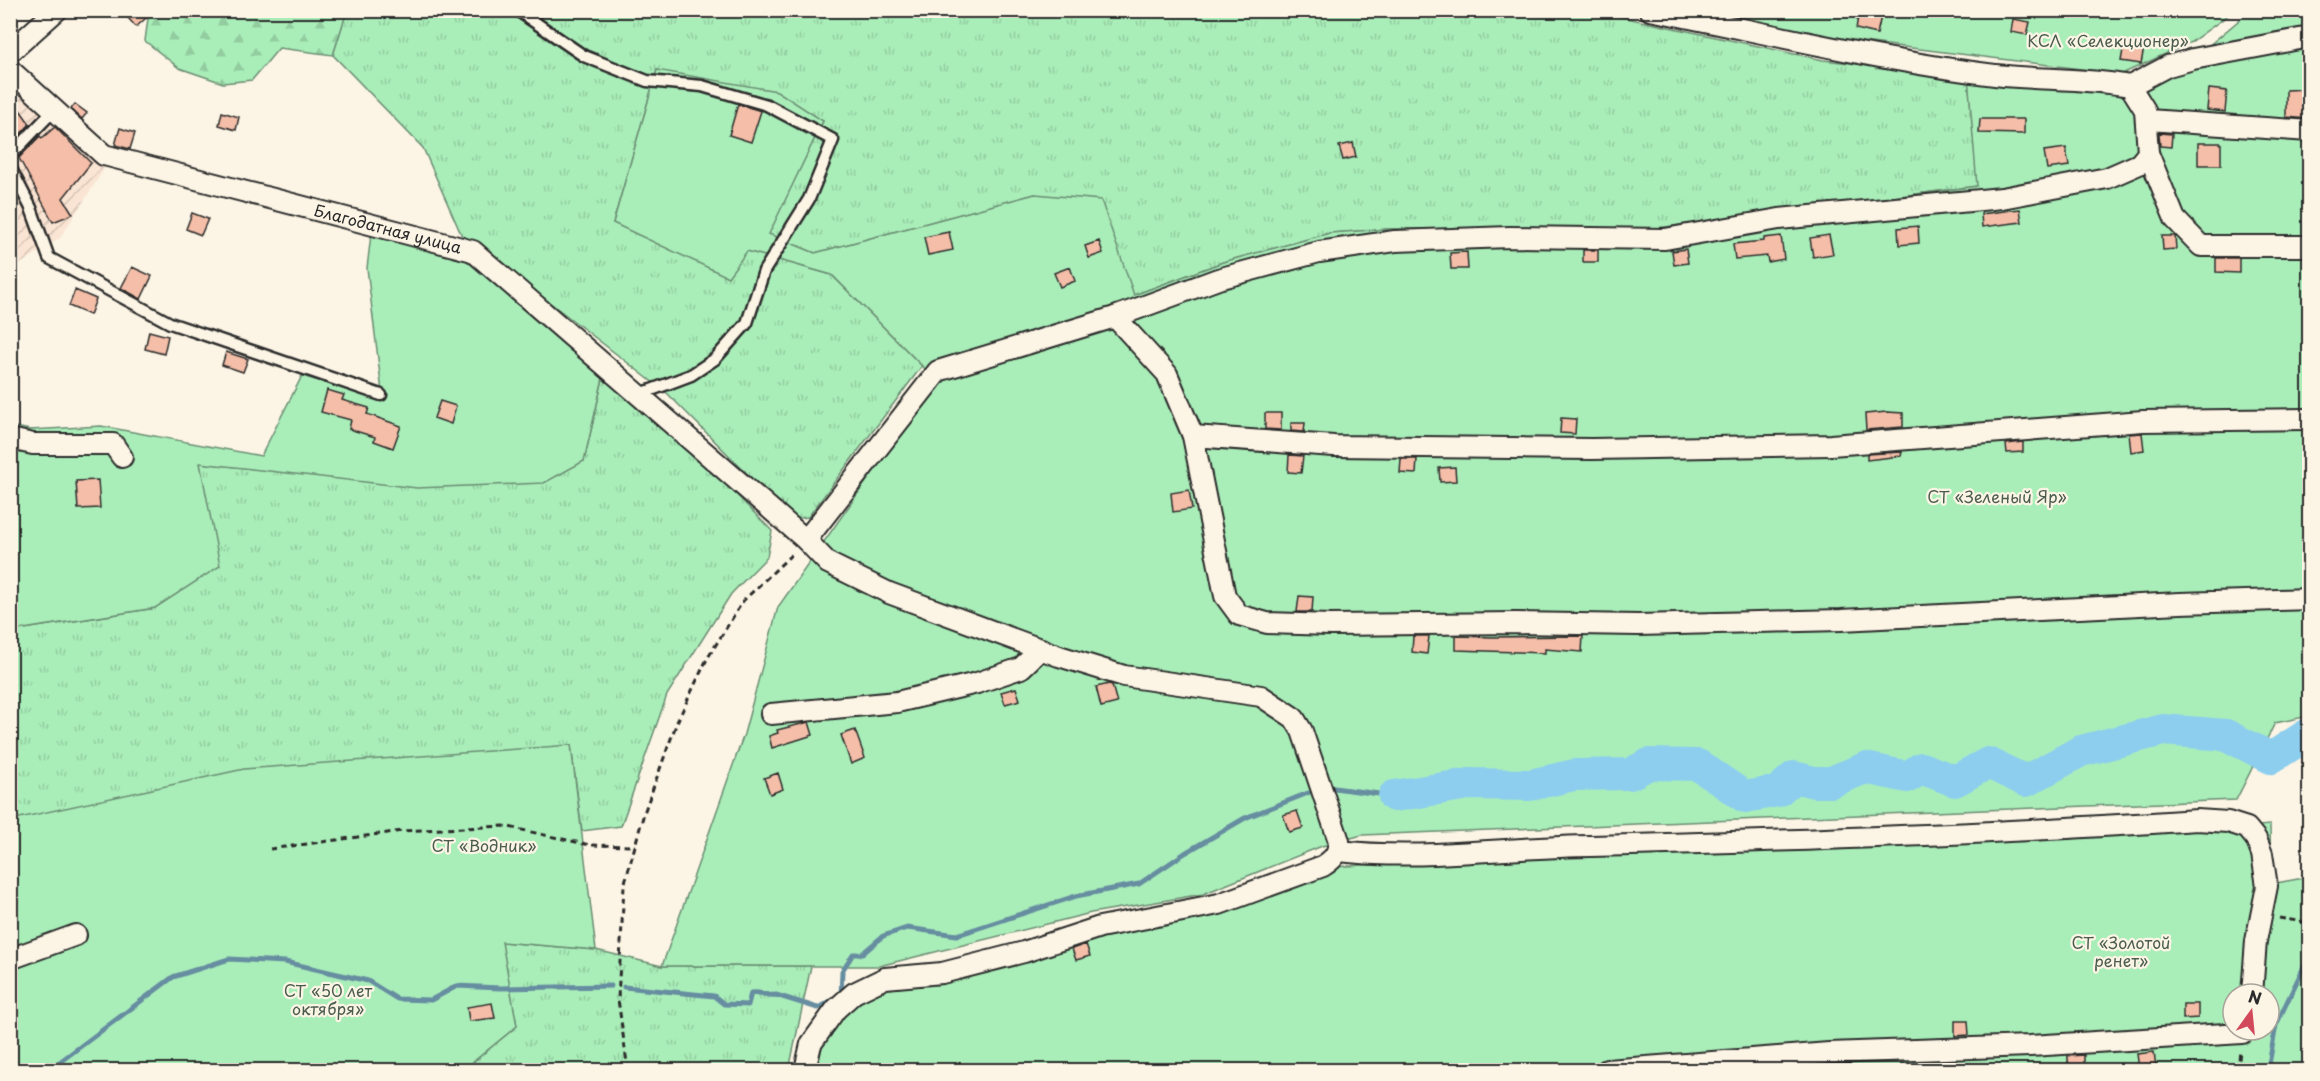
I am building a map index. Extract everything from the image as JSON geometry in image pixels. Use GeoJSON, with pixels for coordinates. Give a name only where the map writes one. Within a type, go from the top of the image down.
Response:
{"type":"FeatureCollection","features":[{"type":"Feature","properties":{"kind":"street"},"geometry":{"type":"LineString","coordinates":[[10,52],[57,10]]}},
{"type":"Feature","properties":{"kind":"street"},"geometry":{"type":"LineString","coordinates":[[1650,10],[1820,44],[1995,75],[2091,79],[2130,86],[2168,66],[2193,59],[2310,38]]}},
{"type":"Feature","properties":{"kind":"street","name":"Благодатная улица"},"geometry":{"type":"LineString","coordinates":[[10,70],[104,155],[473,251],[806,540],[828,563],[889,592],[1041,649],[1125,676],[1261,696],[1277,705],[1294,718],[1302,731],[1339,841],[1339,851]]}},
{"type":"Feature","properties":{"kind":"street"},"geometry":{"type":"LineString","coordinates":[[2130,86],[2137,94],[2148,120],[2148,153],[2175,219],[2201,246],[2310,246]]}},
{"type":"Feature","properties":{"kind":"street"},"geometry":{"type":"LineString","coordinates":[[2148,120],[2310,131]]}},
{"type":"Feature","properties":{"kind":"street"},"geometry":{"type":"LineString","coordinates":[[806,540],[938,371],[1115,317],[1218,279],[1319,252],[1395,241],[1510,237],[1665,239],[1779,219],[2002,198],[2062,189],[2107,178],[2139,164],[2148,153]]}},
{"type":"Feature","properties":{"kind":"street"},"geometry":{"type":"LineString","coordinates":[[1115,317],[1167,374],[1193,436],[1225,596],[1239,615],[1267,623],[1330,625],[1515,622],[1638,625],[1841,620],[2169,603],[2310,599]]}},
{"type":"Feature","properties":{"kind":"street"},"geometry":{"type":"LineString","coordinates":[[1193,436],[1335,446],[1592,449],[1831,445],[2143,421],[2310,419]]}},
{"type":"Feature","properties":{"kind":"street"},"geometry":{"type":"LineString","coordinates":[[10,439],[33,444],[113,444],[122,457]]}},
{"type":"Feature","properties":{"kind":"street"},"geometry":{"type":"LineString","coordinates":[[771,714],[897,702],[966,686],[1021,668],[1041,649]]}},
{"type":"Feature","properties":{"kind":"street"},"geometry":{"type":"LineString","coordinates":[[805,1071],[811,1044],[836,1009],[854,993],[885,978],[942,973],[1024,952],[1100,927],[1219,904],[1323,866],[1339,851],[1393,856],[1441,856],[1539,847],[1923,837],[2197,820],[2228,822],[2247,828],[2256,839],[2262,855],[2267,886],[2256,941],[2253,982]]}},
{"type":"Feature","properties":{"kind":"street"},"geometry":{"type":"LineString","coordinates":[[10,958],[76,935]]}},
{"type":"Feature","properties":{"kind":"street"},"geometry":{"type":"LineString","coordinates":[[1607,1071],[1829,1053],[2030,1046],[2221,1034]]}},
{"type":"Feature","properties":{"kind":"lane"},"geometry":{"type":"LineString","coordinates":[[517,10],[584,56],[647,81],[702,86],[768,105],[833,140],[809,199],[764,271],[747,323],[715,359],[691,375],[638,395]]}},
{"type":"Feature","properties":{"kind":"lane"},"geometry":{"type":"LineString","coordinates":[[10,156],[53,111]]}},
{"type":"Feature","properties":{"kind":"lane"},"geometry":{"type":"LineString","coordinates":[[10,167],[31,208],[49,258],[170,323],[381,395]]}},
{"type":"Feature","properties":{"kind":"path"},"geometry":{"type":"LineString","coordinates":[[628,1071],[618,999],[624,886],[644,813],[677,722],[707,659],[743,601],[806,540]]}},
{"type":"Feature","properties":{"kind":"path"},"geometry":{"type":"LineString","coordinates":[[270,849],[402,831],[504,826],[590,845],[635,846]]}},
{"type":"Feature","properties":{"kind":"path"},"geometry":{"type":"LineString","coordinates":[[2262,916],[2310,923]]}},
{"type":"Feature","properties":{"kind":"shaded area"},"geometry":{"type":"Polygon","coordinates":[[[11,80],[106,166],[60,238],[11,270],[11,80]]]}},
{"type":"Feature","properties":{"kind":"green space"},"geometry":{"type":"Polygon","coordinates":[[[347,10],[1536,10],[1617,16],[1823,60],[1968,76],[1978,186],[1658,228],[1388,229],[1330,233],[1223,262],[1134,295],[1035,194],[815,253],[768,234],[823,121],[657,70],[613,223],[747,251],[832,275],[922,366],[808,517],[792,519],[668,394],[461,234],[423,148],[333,55],[347,10]]]}},
{"type":"Feature","properties":{"kind":"green space"},"geometry":{"type":"Polygon","coordinates":[[[149,11],[347,11],[333,55],[279,48],[252,80],[223,83],[179,68],[145,41],[149,11]]]}},
{"type":"Feature","properties":{"kind":"green space","name":"КСЛ «Селекционер»"},"geometry":{"type":"Polygon","coordinates":[[[1700,11],[2234,11],[2191,42],[2122,74],[1863,42],[1700,11]]]}},
{"type":"Feature","properties":{"kind":"green space","name":"СТ «Зеленый Яр»"},"geometry":{"type":"Polygon","coordinates":[[[2250,11],[2309,11],[2309,716],[2275,723],[2236,800],[1362,835],[1322,846],[1203,894],[1091,913],[879,966],[662,966],[744,734],[778,607],[937,381],[832,275],[747,251],[728,277],[613,223],[657,70],[777,91],[823,121],[769,234],[815,253],[1035,194],[1101,200],[1134,295],[1223,262],[1330,233],[1388,229],[1658,228],[1977,186],[1968,76],[2122,89],[2201,52],[2250,11]]]}},
{"type":"Feature","properties":{"kind":"green space"},"geometry":{"type":"Polygon","coordinates":[[[371,235],[467,261],[603,378],[584,461],[544,483],[417,488],[200,463],[220,566],[155,608],[11,631],[11,426],[30,430],[101,426],[261,456],[302,376],[383,400],[367,268],[371,235]]]}},
{"type":"Feature","properties":{"kind":"green space"},"geometry":{"type":"Polygon","coordinates":[[[603,378],[724,482],[772,531],[767,557],[731,594],[667,695],[621,826],[582,831],[571,745],[11,820],[11,631],[155,608],[200,463],[256,469],[584,461],[603,378]]]}},
{"type":"Feature","properties":{"kind":"green space","name":"СТ «Водник»"},"geometry":{"type":"Polygon","coordinates":[[[571,745],[596,950],[502,942],[517,1026],[463,1070],[11,1070],[10,820],[244,769],[571,745]]]}},
{"type":"Feature","properties":{"kind":"green space","name":"СТ «Золотой ренет»"},"geometry":{"type":"Polygon","coordinates":[[[2270,825],[2271,884],[2309,877],[2309,1070],[817,1070],[824,1037],[846,1012],[878,990],[942,983],[1056,947],[1211,913],[1332,867],[1533,854],[2221,829],[2270,825]]]}},
{"type":"Feature","properties":{"kind":"green space"},"geometry":{"type":"Polygon","coordinates":[[[501,942],[596,950],[662,966],[811,966],[789,1070],[463,1070],[517,1026],[501,942]]]}},
{"type":"Feature","properties":{"kind":"building"},"geometry":{"type":"Polygon","coordinates":[[[121,10],[155,10],[136,27],[121,10]]]}},
{"type":"Feature","properties":{"kind":"building"},"geometry":{"type":"Polygon","coordinates":[[[1859,11],[1881,16],[1877,34],[1856,29],[1859,11]]]}},
{"type":"Feature","properties":{"kind":"building"},"geometry":{"type":"Polygon","coordinates":[[[2013,19],[2030,22],[2027,35],[2011,32],[2013,19]]]}},
{"type":"Feature","properties":{"kind":"building"},"geometry":{"type":"Polygon","coordinates":[[[2124,44],[2144,47],[2141,64],[2121,61],[2124,44]]]}},
{"type":"Feature","properties":{"kind":"building"},"geometry":{"type":"Polygon","coordinates":[[[2209,89],[2227,91],[2225,112],[2207,110],[2209,89]]]}},
{"type":"Feature","properties":{"kind":"building"},"geometry":{"type":"Polygon","coordinates":[[[2308,89],[2308,119],[2286,117],[2286,90],[2308,89]]]}},
{"type":"Feature","properties":{"kind":"building"},"geometry":{"type":"Polygon","coordinates":[[[75,104],[87,113],[82,119],[71,109],[75,104]]]}},
{"type":"Feature","properties":{"kind":"building"},"geometry":{"type":"Polygon","coordinates":[[[738,104],[761,111],[751,142],[729,135],[738,104]]]}},
{"type":"Feature","properties":{"kind":"building"},"geometry":{"type":"Polygon","coordinates":[[[20,110],[30,124],[11,144],[10,118],[20,110]]]}},
{"type":"Feature","properties":{"kind":"building"},"geometry":{"type":"Polygon","coordinates":[[[222,112],[239,117],[236,130],[219,125],[222,112]]]}},
{"type":"Feature","properties":{"kind":"building"},"geometry":{"type":"Polygon","coordinates":[[[1980,119],[2024,119],[2024,134],[1979,133],[1980,119]]]}},
{"type":"Feature","properties":{"kind":"building"},"geometry":{"type":"Polygon","coordinates":[[[55,127],[91,163],[63,198],[73,214],[53,222],[19,158],[40,136],[42,138],[55,127]]]}},
{"type":"Feature","properties":{"kind":"building"},"geometry":{"type":"Polygon","coordinates":[[[120,128],[135,133],[130,149],[115,145],[120,128]]]}},
{"type":"Feature","properties":{"kind":"building"},"geometry":{"type":"Polygon","coordinates":[[[2159,133],[2172,134],[2171,147],[2160,146],[2159,133]]]}},
{"type":"Feature","properties":{"kind":"building"},"geometry":{"type":"Polygon","coordinates":[[[1353,143],[1356,157],[1343,160],[1339,146],[1353,143]]]}},
{"type":"Feature","properties":{"kind":"building"},"geometry":{"type":"Polygon","coordinates":[[[2198,143],[2221,143],[2221,165],[2198,165],[2198,143]]]}},
{"type":"Feature","properties":{"kind":"building"},"geometry":{"type":"Polygon","coordinates":[[[2066,148],[2069,166],[2047,169],[2044,151],[2066,148]]]}},
{"type":"Feature","properties":{"kind":"building"},"geometry":{"type":"Polygon","coordinates":[[[2020,209],[2022,222],[1982,227],[1981,214],[2020,209]]]}},
{"type":"Feature","properties":{"kind":"building"},"geometry":{"type":"Polygon","coordinates":[[[192,213],[208,219],[201,235],[186,229],[192,213]]]}},
{"type":"Feature","properties":{"kind":"building"},"geometry":{"type":"Polygon","coordinates":[[[1918,226],[1919,243],[1899,245],[1898,228],[1918,226]]]}},
{"type":"Feature","properties":{"kind":"building"},"geometry":{"type":"Polygon","coordinates":[[[949,232],[953,250],[928,255],[924,237],[949,232]]]}},
{"type":"Feature","properties":{"kind":"building"},"geometry":{"type":"Polygon","coordinates":[[[1829,235],[1833,254],[1813,257],[1810,238],[1829,235]]]}},
{"type":"Feature","properties":{"kind":"building"},"geometry":{"type":"Polygon","coordinates":[[[1781,236],[1784,259],[1768,262],[1767,256],[1735,259],[1733,244],[1764,241],[1764,238],[1781,236]]]}},
{"type":"Feature","properties":{"kind":"building"},"geometry":{"type":"Polygon","coordinates":[[[2162,236],[2175,236],[2176,249],[2163,250],[2162,236]]]}},
{"type":"Feature","properties":{"kind":"building"},"geometry":{"type":"Polygon","coordinates":[[[1099,241],[1103,253],[1089,258],[1085,246],[1099,241]]]}},
{"type":"Feature","properties":{"kind":"building"},"geometry":{"type":"Polygon","coordinates":[[[1686,249],[1688,263],[1674,265],[1672,251],[1686,249]]]}},
{"type":"Feature","properties":{"kind":"building"},"geometry":{"type":"Polygon","coordinates":[[[1583,250],[1598,250],[1598,262],[1583,262],[1583,250]]]}},
{"type":"Feature","properties":{"kind":"building"},"geometry":{"type":"Polygon","coordinates":[[[1467,252],[1468,269],[1451,269],[1450,253],[1467,252]]]}},
{"type":"Feature","properties":{"kind":"building"},"geometry":{"type":"Polygon","coordinates":[[[2216,258],[2239,258],[2239,273],[2216,272],[2216,258]]]}},
{"type":"Feature","properties":{"kind":"building"},"geometry":{"type":"Polygon","coordinates":[[[132,267],[152,276],[141,299],[121,288],[132,267]]]}},
{"type":"Feature","properties":{"kind":"building"},"geometry":{"type":"Polygon","coordinates":[[[1070,267],[1075,281],[1060,287],[1054,273],[1070,267]]]}},
{"type":"Feature","properties":{"kind":"building"},"geometry":{"type":"Polygon","coordinates":[[[75,290],[96,299],[90,315],[69,306],[75,290]]]}},
{"type":"Feature","properties":{"kind":"building"},"geometry":{"type":"Polygon","coordinates":[[[149,331],[168,336],[164,354],[145,349],[149,331]]]}},
{"type":"Feature","properties":{"kind":"building"},"geometry":{"type":"Polygon","coordinates":[[[226,352],[248,359],[243,372],[222,365],[226,352]]]}},
{"type":"Feature","properties":{"kind":"building"},"geometry":{"type":"Polygon","coordinates":[[[327,390],[344,395],[342,400],[369,408],[367,414],[401,426],[393,448],[374,441],[375,437],[349,429],[351,420],[321,412],[327,390]]]}},
{"type":"Feature","properties":{"kind":"building"},"geometry":{"type":"Polygon","coordinates":[[[440,401],[456,406],[451,424],[434,418],[440,401]]]}},
{"type":"Feature","properties":{"kind":"building"},"geometry":{"type":"Polygon","coordinates":[[[1265,413],[1281,413],[1281,430],[1265,429],[1265,413]]]}},
{"type":"Feature","properties":{"kind":"building"},"geometry":{"type":"Polygon","coordinates":[[[1903,413],[1903,427],[1866,430],[1865,414],[1903,413]]]}},
{"type":"Feature","properties":{"kind":"building"},"geometry":{"type":"Polygon","coordinates":[[[1561,418],[1576,419],[1575,434],[1560,433],[1561,418]]]}},
{"type":"Feature","properties":{"kind":"building"},"geometry":{"type":"Polygon","coordinates":[[[1291,423],[1305,423],[1304,432],[1291,431],[1291,423]]]}},
{"type":"Feature","properties":{"kind":"building"},"geometry":{"type":"Polygon","coordinates":[[[2142,433],[2144,450],[2131,452],[2129,434],[2142,433]]]}},
{"type":"Feature","properties":{"kind":"building"},"geometry":{"type":"Polygon","coordinates":[[[2023,442],[2023,452],[2007,453],[2006,444],[2023,442]]]}},
{"type":"Feature","properties":{"kind":"building"},"geometry":{"type":"Polygon","coordinates":[[[1902,452],[1901,456],[1867,460],[1867,454],[1902,452]]]}},
{"type":"Feature","properties":{"kind":"building"},"geometry":{"type":"Polygon","coordinates":[[[1289,455],[1303,456],[1301,473],[1288,472],[1289,455]]]}},
{"type":"Feature","properties":{"kind":"building"},"geometry":{"type":"Polygon","coordinates":[[[1401,459],[1417,459],[1416,474],[1400,473],[1401,459]]]}},
{"type":"Feature","properties":{"kind":"building"},"geometry":{"type":"Polygon","coordinates":[[[1455,467],[1456,481],[1440,482],[1439,468],[1455,467]]]}},
{"type":"Feature","properties":{"kind":"building"},"geometry":{"type":"Polygon","coordinates":[[[98,480],[100,508],[78,509],[76,481],[98,480]]]}},
{"type":"Feature","properties":{"kind":"building"},"geometry":{"type":"Polygon","coordinates":[[[1189,490],[1192,509],[1173,512],[1171,493],[1189,490]]]}},
{"type":"Feature","properties":{"kind":"building"},"geometry":{"type":"Polygon","coordinates":[[[1299,596],[1313,597],[1312,612],[1297,612],[1299,596]]]}},
{"type":"Feature","properties":{"kind":"building"},"geometry":{"type":"Polygon","coordinates":[[[1413,636],[1429,636],[1427,654],[1412,652],[1413,636]]]}},
{"type":"Feature","properties":{"kind":"building"},"geometry":{"type":"Polygon","coordinates":[[[1456,636],[1583,636],[1582,652],[1545,649],[1545,653],[1456,650],[1456,636]]]}},
{"type":"Feature","properties":{"kind":"building"},"geometry":{"type":"Polygon","coordinates":[[[1112,685],[1117,703],[1101,707],[1096,687],[1112,685]]]}},
{"type":"Feature","properties":{"kind":"building"},"geometry":{"type":"Polygon","coordinates":[[[1016,688],[1020,700],[1005,704],[1001,692],[1016,688]]]}},
{"type":"Feature","properties":{"kind":"building"},"geometry":{"type":"Polygon","coordinates":[[[809,722],[813,735],[772,748],[769,736],[778,733],[777,730],[809,722]]]}},
{"type":"Feature","properties":{"kind":"building"},"geometry":{"type":"Polygon","coordinates":[[[855,730],[865,758],[851,764],[841,735],[855,730]]]}},
{"type":"Feature","properties":{"kind":"building"},"geometry":{"type":"Polygon","coordinates":[[[778,773],[783,789],[770,794],[764,778],[778,773]]]}},
{"type":"Feature","properties":{"kind":"building"},"geometry":{"type":"Polygon","coordinates":[[[1297,811],[1303,828],[1289,832],[1283,815],[1297,811]]]}},
{"type":"Feature","properties":{"kind":"building"},"geometry":{"type":"Polygon","coordinates":[[[1086,944],[1090,956],[1076,960],[1072,949],[1086,944]]]}},
{"type":"Feature","properties":{"kind":"building"},"geometry":{"type":"Polygon","coordinates":[[[492,1003],[495,1018],[469,1021],[467,1007],[492,1003]]]}},
{"type":"Feature","properties":{"kind":"building"},"geometry":{"type":"Polygon","coordinates":[[[2183,1004],[2198,1004],[2198,1018],[2183,1019],[2183,1004]]]}},
{"type":"Feature","properties":{"kind":"building"},"geometry":{"type":"Polygon","coordinates":[[[1955,1021],[1968,1021],[1969,1035],[1955,1036],[1955,1021]]]}},
{"type":"Feature","properties":{"kind":"building"},"geometry":{"type":"Polygon","coordinates":[[[2154,1052],[2156,1067],[2139,1069],[2137,1054],[2154,1052]]]}},
{"type":"Feature","properties":{"kind":"building"},"geometry":{"type":"Polygon","coordinates":[[[2084,1055],[2084,1067],[2068,1068],[2068,1056],[2084,1055]]]}},
{"type":"Feature","properties":{"kind":"waterway"},"geometry":{"type":"LineString","coordinates":[[1394,796],[1469,784],[1530,785],[1574,775],[1630,774],[1649,764],[1698,765],[1745,797],[1778,791],[1794,777],[1814,782],[1831,782],[1865,768],[1908,777],[1921,768],[1955,781],[1988,763],[2026,781],[2081,751],[2163,730],[2226,735],[2271,758],[2310,733]]}},
{"type":"Feature","properties":{"kind":"waterway"},"geometry":{"type":"LineString","coordinates":[[1327,787],[1394,796]]}},
{"type":"Feature","properties":{"kind":"waterway"},"geometry":{"type":"LineString","coordinates":[[624,987],[714,996],[724,1004],[748,1005],[751,993],[758,993],[776,995],[818,1008],[841,995],[842,971],[853,954],[862,954],[883,936],[907,928],[957,935],[1076,896],[1139,884],[1185,853],[1245,818],[1308,793]]}},
{"type":"Feature","properties":{"kind":"waterway"},"geometry":{"type":"LineString","coordinates":[[2268,1070],[2276,1025],[2310,954]]}},
{"type":"Feature","properties":{"kind":"waterway"},"geometry":{"type":"LineString","coordinates":[[49,1070],[173,977],[229,959],[285,962],[368,981],[397,999],[431,1000],[457,986],[500,988],[611,986]]}},
{"type":"Feature","properties":{"kind":"park label","name":"СТ «50 лет октября»"},"geometry":{"type":"Point","coordinates":[328,1000]}}]}
